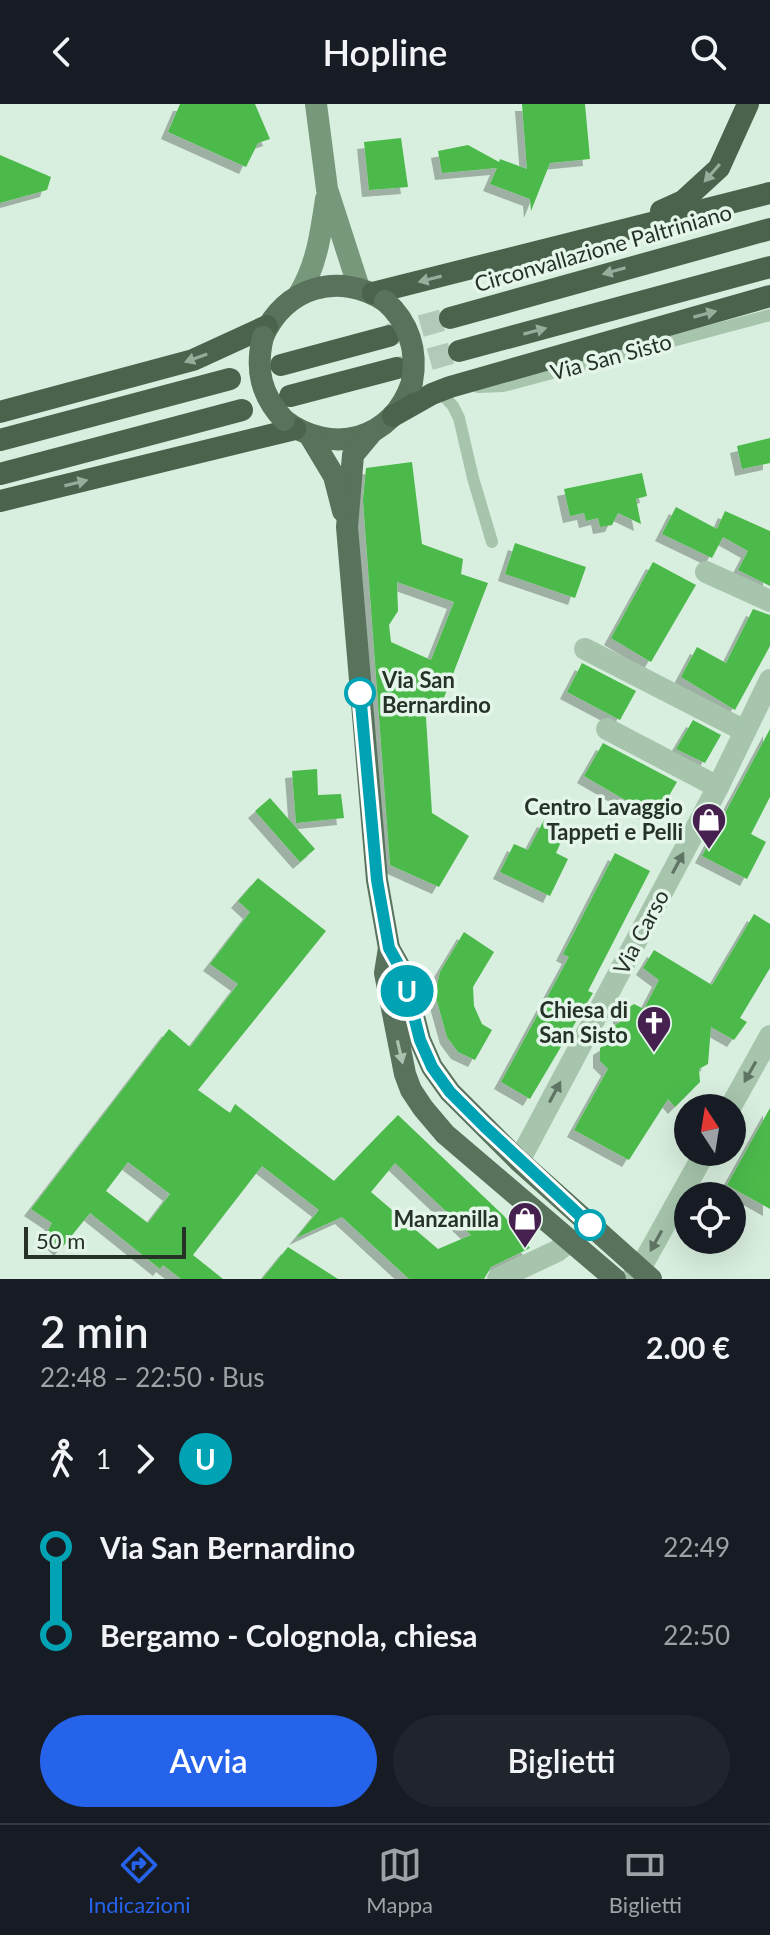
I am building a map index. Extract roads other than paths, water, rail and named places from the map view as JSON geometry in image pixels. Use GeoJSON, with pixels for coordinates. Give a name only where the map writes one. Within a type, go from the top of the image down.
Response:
{"type":"FeatureCollection","features":[{"type":"Feature","properties":{"kind":"highway"},"geometry":{"type":"LineString","coordinates":[[560,246],[605,226],[661,211],[683,201],[719,168],[748,104]]}},
{"type":"Feature","properties":{"kind":"highway"},"geometry":{"type":"LineString","coordinates":[[372,294],[770,193]]}},
{"type":"Feature","properties":{"kind":"highway","name":"Circonvallazione Paltriniano"},"geometry":{"type":"LineString","coordinates":[[450,318],[770,229]]}},
{"type":"Feature","properties":{"kind":"highway"},"geometry":{"type":"LineString","coordinates":[[459,351],[770,267]]}},
{"type":"Feature","properties":{"kind":"highway"},"geometry":{"type":"LineString","coordinates":[[393,416],[445,389],[770,296]]}},
{"type":"Feature","properties":{"kind":"highway"},"geometry":{"type":"LineString","coordinates":[[0,412],[193,360],[265,332]]}},
{"type":"Feature","properties":{"kind":"highway"},"geometry":{"type":"LineString","coordinates":[[281,365],[389,336]]}},
{"type":"Feature","properties":{"kind":"highway"},"geometry":{"type":"LineString","coordinates":[[290,396],[339,384],[405,375]]}},
{"type":"Feature","properties":{"kind":"highway"},"geometry":{"type":"LineString","coordinates":[[0,440],[230,379]]}},
{"type":"Feature","properties":{"kind":"highway"},"geometry":{"type":"LineString","coordinates":[[0,474],[242,410]]}},
{"type":"Feature","properties":{"kind":"highway"},"geometry":{"type":"LineString","coordinates":[[0,501],[296,428]]}},
{"type":"Feature","properties":{"kind":"main road"},"geometry":{"type":"LineString","coordinates":[[299,294],[320,244],[327,189],[316,104]]}},
{"type":"Feature","properties":{"kind":"main road"},"geometry":{"type":"LineString","coordinates":[[327,189],[372,294]]}},
{"type":"Feature","properties":{"kind":"main road"},"geometry":{"type":"LineString","coordinates":[[347,527],[353,455],[373,431],[393,416],[407,396],[405,375],[415,362],[409,333],[399,315],[372,294],[334,285],[299,294],[276,313],[265,332],[259,367],[261,382],[274,409],[296,428],[334,476],[347,527],[377,880],[389,948],[385,973],[398,1047],[411,1090],[445,1134],[615,1279]]}},
{"type":"Feature","properties":{"kind":"main road"},"geometry":{"type":"LineString","coordinates":[[296,428],[348,439],[373,431]]}},
{"type":"Feature","properties":{"kind":"main road"},"geometry":{"type":"LineString","coordinates":[[389,948],[403,973],[420,1040],[432,1067],[450,1092],[641,1276]]}},
{"type":"Feature","properties":{"kind":"street"},"geometry":{"type":"LineString","coordinates":[[706,572],[770,601]]}},
{"type":"Feature","properties":{"kind":"street"},"geometry":{"type":"LineString","coordinates":[[585,649],[745,731]]}},
{"type":"Feature","properties":{"kind":"street","name":"Via Carso"},"geometry":{"type":"LineString","coordinates":[[519,1161],[718,787],[770,680]]}},
{"type":"Feature","properties":{"kind":"street"},"geometry":{"type":"LineString","coordinates":[[607,729],[718,787]]}},
{"type":"Feature","properties":{"kind":"street"},"geometry":{"type":"LineString","coordinates":[[738,1094],[770,1036]]}},
{"type":"Feature","properties":{"kind":"street"},"geometry":{"type":"LineString","coordinates":[[641,1276],[698,1166]]}},
{"type":"Feature","properties":{"kind":"street"},"geometry":{"type":"LineString","coordinates":[[498,1279],[557,1251],[571,1240]]}},
{"type":"Feature","properties":{"kind":"lane","name":"Via San Sisto"},"geometry":{"type":"LineString","coordinates":[[445,389],[503,386],[770,315]]}},
{"type":"Feature","properties":{"kind":"lane"},"geometry":{"type":"LineString","coordinates":[[445,389],[459,418],[492,542]]}},
{"type":"Feature","properties":{"kind":"tunnel"},"geometry":{"type":"LineString","coordinates":[[389,335],[450,318]]}},
{"type":"Feature","properties":{"kind":"tunnel"},"geometry":{"type":"LineString","coordinates":[[398,368],[459,351]]}},
{"type":"Feature","properties":{"kind":"place","name":"Via San Bernardino"},"geometry":{"type":"Point","coordinates":[360,693]}},
{"type":"Feature","properties":{"kind":"place","name":"Centro Lavaggio Tappeti e Pelli"},"geometry":{"type":"Point","coordinates":[709,851]}},
{"type":"Feature","properties":{"kind":"place","name":"Chiesa di San Sisto"},"geometry":{"type":"Point","coordinates":[654,1054]}},
{"type":"Feature","properties":{"kind":"place","name":"Manzanilla"},"geometry":{"type":"Point","coordinates":[525,1250]}}]}
